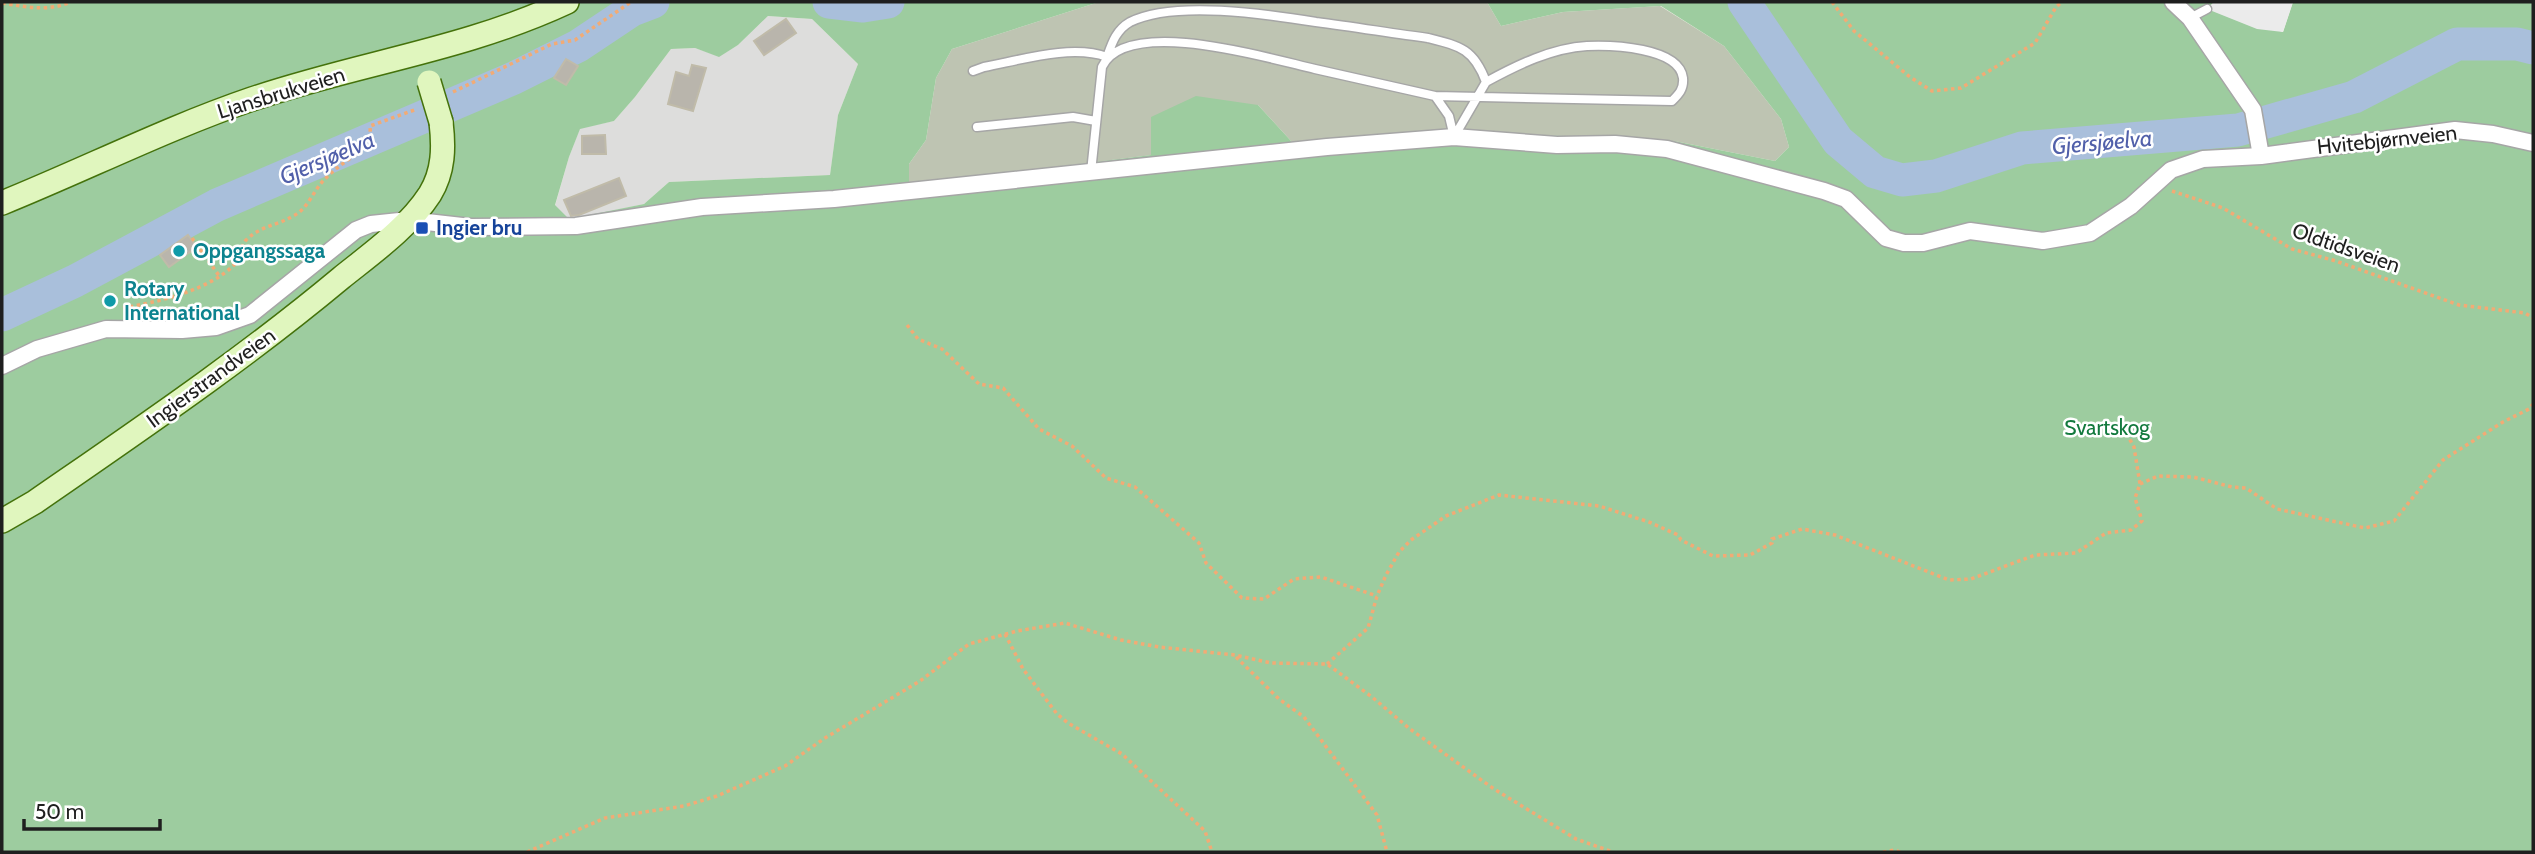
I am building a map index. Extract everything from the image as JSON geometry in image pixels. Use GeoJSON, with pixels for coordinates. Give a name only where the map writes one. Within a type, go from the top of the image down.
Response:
{"type":"FeatureCollection","features":[{"type":"Feature","properties":{"kind":"main road","name":"Ljansbrukveien"},"geometry":{"type":"LineString","coordinates":[[2,203],[158,136],[254,99],[419,55],[503,29],[566,2]]}},
{"type":"Feature","properties":{"kind":"main road","name":"Ingierstrandveien"},"geometry":{"type":"LineString","coordinates":[[2,521],[35,502],[242,357],[409,220],[432,191],[443,155],[441,122],[419,55]]}},
{"type":"Feature","properties":{"kind":"street"},"geometry":{"type":"LineString","coordinates":[[2173,2],[2190,18],[2253,110],[2261,156]]}},
{"type":"Feature","properties":{"kind":"street","name":"Hvitebjørnveien"},"geometry":{"type":"LineString","coordinates":[[409,220],[471,227],[576,226],[702,207],[834,199],[1327,147],[1454,137],[1558,145],[1615,144],[1667,149],[1846,199],[1886,238],[1904,243],[1923,243],[1970,231],[2043,241],[2090,233],[2131,206],[2171,170],[2195,160],[2261,156],[2455,130],[2493,134],[2533,143]]}},
{"type":"Feature","properties":{"kind":"street","name":"Ingierstrandveien"},"geometry":{"type":"LineString","coordinates":[[2,366],[37,349],[106,328],[182,330],[216,327],[250,315],[356,230],[371,224],[409,220]]}},
{"type":"Feature","properties":{"kind":"lane"},"geometry":{"type":"LineString","coordinates":[[1091,172],[1102,67],[1116,35],[1128,23],[1146,14],[1198,9],[1244,11],[1428,38],[1470,52],[1481,66],[1486,82]]}},
{"type":"Feature","properties":{"kind":"lane"},"geometry":{"type":"LineString","coordinates":[[2190,18],[2207,9]]}},
{"type":"Feature","properties":{"kind":"lane"},"geometry":{"type":"LineString","coordinates":[[973,71],[1063,53],[1087,51],[1107,57],[1127,47],[1146,43],[1207,44],[1435,96],[1478,97],[1672,101],[1680,94],[1682,72],[1661,54],[1637,49],[1587,46],[1552,52],[1509,69],[1486,82],[1478,97],[1454,137]]}},
{"type":"Feature","properties":{"kind":"lane"},"geometry":{"type":"LineString","coordinates":[[1435,96],[1449,116],[1454,137]]}},
{"type":"Feature","properties":{"kind":"lane"},"geometry":{"type":"LineString","coordinates":[[977,127],[1073,117],[1096,121]]}},
{"type":"Feature","properties":{"kind":"path"},"geometry":{"type":"LineString","coordinates":[[2,3],[41,9],[56,8],[71,2]]}},
{"type":"Feature","properties":{"kind":"path"},"geometry":{"type":"LineString","coordinates":[[529,54],[552,44],[575,40],[631,2]]}},
{"type":"Feature","properties":{"kind":"path"},"geometry":{"type":"LineString","coordinates":[[1832,2],[1854,31],[1932,91],[1962,88],[2035,43],[2056,7],[2062,2]]}},
{"type":"Feature","properties":{"kind":"path"},"geometry":{"type":"LineString","coordinates":[[123,308],[164,301],[220,277],[238,261],[243,242],[263,226],[294,216],[308,203],[323,181],[371,144],[370,127]]}},
{"type":"Feature","properties":{"kind":"path","name":"Oldtidsveien"},"geometry":{"type":"LineString","coordinates":[[2155,185],[2223,208],[2292,249],[2336,261],[2459,305],[2525,313],[2533,318]]}},
{"type":"Feature","properties":{"kind":"path"},"geometry":{"type":"LineString","coordinates":[[192,238],[220,277]]}},
{"type":"Feature","properties":{"kind":"path"},"geometry":{"type":"LineString","coordinates":[[907,325],[918,339],[942,349],[979,384],[1003,388],[1039,429],[1072,446],[1106,478],[1135,487],[1199,543],[1206,563],[1242,598],[1264,599],[1294,579],[1321,577],[1377,596]]}},
{"type":"Feature","properties":{"kind":"path"},"geometry":{"type":"LineString","coordinates":[[2140,484],[2158,477],[2193,477],[2246,488],[2277,509],[2365,528],[2394,521],[2443,460],[2529,409],[2533,404]]}},
{"type":"Feature","properties":{"kind":"path"},"geometry":{"type":"LineString","coordinates":[[1327,664],[1368,628],[1377,596],[1399,552],[1411,540],[1446,516],[1499,495],[1600,506],[1668,531],[1713,556],[1750,555],[1772,542],[1772,539],[1802,529],[1835,535],[1949,580],[1970,579],[2035,555],[2076,553],[2106,533],[2131,530],[2142,521],[2135,498],[2140,484],[2134,447],[2120,422]]}},
{"type":"Feature","properties":{"kind":"path"},"geometry":{"type":"LineString","coordinates":[[527,852],[606,818],[684,806],[718,796],[785,766],[825,738],[920,681],[969,644],[1004,634],[1065,624],[1121,640],[1235,655],[1271,663],[1327,664],[1373,697],[1410,729],[1494,789],[1576,839],[1613,852]]}},
{"type":"Feature","properties":{"kind":"path"},"geometry":{"type":"LineString","coordinates":[[1004,634],[1023,669],[1057,714],[1122,754],[1205,831],[1212,852]]}},
{"type":"Feature","properties":{"kind":"path"},"geometry":{"type":"LineString","coordinates":[[1235,655],[1279,699],[1304,717],[1377,815],[1387,852]]}},
{"type":"Feature","properties":{"kind":"path"},"geometry":{"type":"LineString","coordinates":[[1883,852],[1899,852]]}},
{"type":"Feature","properties":{"kind":"shaded area"},"geometry":{"type":"Polygon","coordinates":[[[1099,2],[1487,2],[1501,26],[1563,12],[1660,6],[1724,46],[1781,119],[1789,147],[1775,161],[1674,141],[1453,131],[1292,142],[1258,105],[1152,155],[909,185],[909,164],[926,140],[936,78],[952,49],[1099,2]]]}},
{"type":"Feature","properties":{"kind":"shaded area"},"geometry":{"type":"Polygon","coordinates":[[[2214,2],[2293,2],[2283,32],[2257,29],[2207,9],[2214,2]]]}},
{"type":"Feature","properties":{"kind":"shaded area"},"geometry":{"type":"Polygon","coordinates":[[[768,16],[812,19],[858,64],[838,115],[830,175],[669,182],[644,204],[569,220],[555,206],[580,128],[614,121],[671,49],[695,48],[719,56],[738,45],[768,16]]]}},
{"type":"Feature","properties":{"kind":"green space","name":"Svartskog"},"geometry":{"type":"Polygon","coordinates":[[[2,2],[1099,2],[952,49],[936,78],[926,140],[909,164],[909,185],[1151,155],[1151,117],[1196,96],[1258,105],[1292,142],[1453,131],[1674,141],[1775,161],[1789,147],[1781,119],[1724,46],[1661,6],[1563,12],[1501,26],[1487,2],[2214,2],[2208,8],[2283,32],[2293,2],[2533,2],[2533,852],[2,852],[2,2]],[[768,16],[738,45],[719,57],[695,48],[671,49],[614,121],[580,129],[555,205],[569,219],[644,204],[669,182],[830,175],[838,115],[858,64],[812,19],[768,16]]]}},
{"type":"Feature","properties":{"kind":"building"},"geometry":{"type":"Polygon","coordinates":[[[786,19],[796,33],[764,55],[754,41],[786,19]]]}},
{"type":"Feature","properties":{"kind":"building"},"geometry":{"type":"Polygon","coordinates":[[[566,59],[578,66],[566,85],[554,78],[566,59]]]}},
{"type":"Feature","properties":{"kind":"building"},"geometry":{"type":"Polygon","coordinates":[[[692,65],[706,68],[693,111],[668,104],[676,72],[689,76],[692,65]]]}},
{"type":"Feature","properties":{"kind":"building"},"geometry":{"type":"Polygon","coordinates":[[[605,135],[606,154],[582,154],[582,136],[605,135]]]}},
{"type":"Feature","properties":{"kind":"building"},"geometry":{"type":"Polygon","coordinates":[[[619,178],[626,196],[571,216],[564,200],[619,178]]]}},
{"type":"Feature","properties":{"kind":"building","name":"Oppgangssaga"},"geometry":{"type":"Polygon","coordinates":[[[188,235],[197,247],[169,267],[160,255],[188,235]]]}},
{"type":"Feature","properties":{"kind":"waterway","name":"Gjersjøelva"},"geometry":{"type":"LineString","coordinates":[[2,315],[75,281],[217,205],[514,78],[578,46],[632,10],[653,2]]}},
{"type":"Feature","properties":{"kind":"waterway","name":"Gjersjøelva"},"geometry":{"type":"LineString","coordinates":[[829,2],[863,6],[888,2]]}},
{"type":"Feature","properties":{"kind":"waterway","name":"Gjersjøelva"},"geometry":{"type":"LineString","coordinates":[[1744,2],[1838,141],[1875,172],[1902,180],[1936,176],[2022,148],[2238,130],[2354,97],[2457,44],[2517,44],[2533,48]]}},
{"type":"Feature","properties":{"kind":"place","name":"Ingier bru"},"geometry":{"type":"Point","coordinates":[422,228]}},
{"type":"Feature","properties":{"kind":"place","name":"Oppgangssaga"},"geometry":{"type":"Point","coordinates":[179,251]}},
{"type":"Feature","properties":{"kind":"place","name":"Rotary International"},"geometry":{"type":"Point","coordinates":[110,301]}}]}
